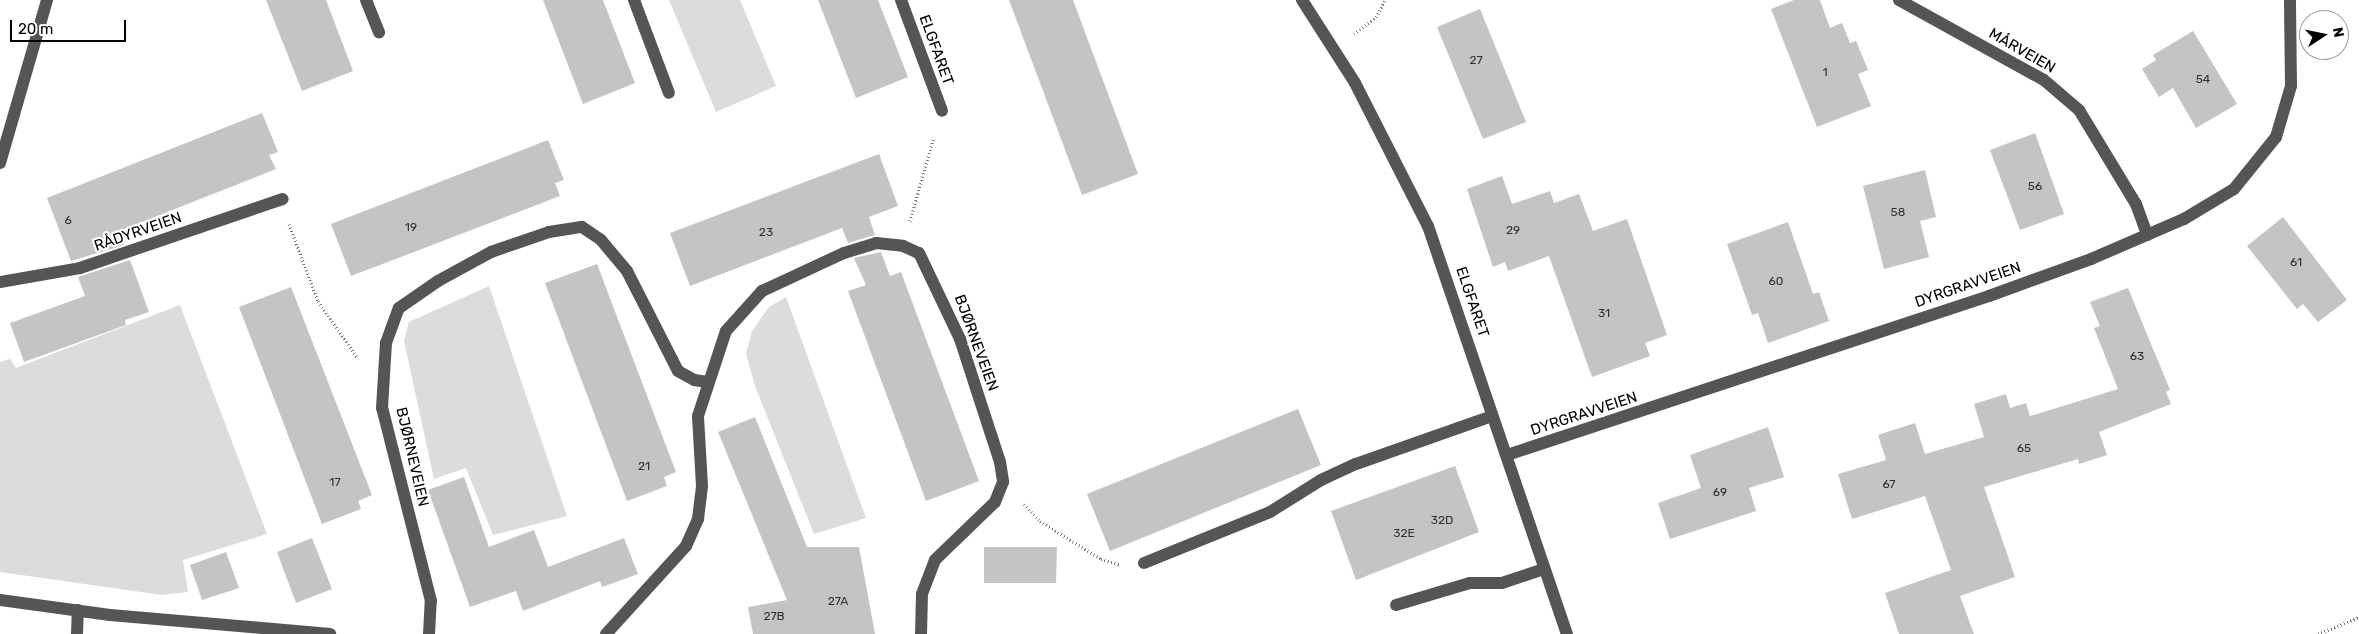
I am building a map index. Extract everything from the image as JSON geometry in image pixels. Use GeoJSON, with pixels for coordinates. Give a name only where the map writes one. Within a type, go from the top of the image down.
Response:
{"type":"FeatureCollection","features":[{"type":"Feature","properties":{"kind":"street"},"geometry":{"type":"LineString","coordinates":[[0,162],[46,0]]}},
{"type":"Feature","properties":{"kind":"street"},"geometry":{"type":"LineString","coordinates":[[366,0],[379,32]]}},
{"type":"Feature","properties":{"kind":"street"},"geometry":{"type":"LineString","coordinates":[[634,0],[669,93]]}},
{"type":"Feature","properties":{"kind":"street","name":"ELGFARET"},"geometry":{"type":"LineString","coordinates":[[901,0],[942,111]]}},
{"type":"Feature","properties":{"kind":"street","name":"ELGFARET"},"geometry":{"type":"LineString","coordinates":[[1302,0],[1355,83],[1428,226],[1566,634]]}},
{"type":"Feature","properties":{"kind":"street","name":"MÅRVEIEN"},"geometry":{"type":"LineString","coordinates":[[1899,0],[2044,80],[2079,110],[2136,204],[2147,235]]}},
{"type":"Feature","properties":{"kind":"street","name":"DYRGRAVVEIEN"},"geometry":{"type":"LineString","coordinates":[[1507,455],[1989,296],[2147,235],[2234,189],[2276,137],[2292,86],[2290,0]]}},
{"type":"Feature","properties":{"kind":"street","name":"RÅDYRVEIEN"},"geometry":{"type":"LineString","coordinates":[[0,282],[80,268],[283,199]]}},
{"type":"Feature","properties":{"kind":"street","name":"BJØRNEVEIEN"},"geometry":{"type":"LineString","coordinates":[[428,634],[431,601],[419,543],[394,462],[382,408],[386,343],[399,308],[438,281],[491,252],[549,232],[582,227],[601,240],[626,272],[678,371],[694,380],[708,382]]}},
{"type":"Feature","properties":{"kind":"street","name":"BJØRNEVEIEN"},"geometry":{"type":"LineString","coordinates":[[606,634],[686,546],[698,519],[702,486],[698,416],[726,331],[762,291],[860,248],[876,243],[903,246],[919,253],[957,331],[1000,462],[1002,482]]}},
{"type":"Feature","properties":{"kind":"street"},"geometry":{"type":"LineString","coordinates":[[1144,563],[1270,512],[1322,480],[1356,464],[1492,416]]}},
{"type":"Feature","properties":{"kind":"street"},"geometry":{"type":"LineString","coordinates":[[921,634],[922,594],[936,560],[995,502],[1002,482]]}},
{"type":"Feature","properties":{"kind":"street"},"geometry":{"type":"LineString","coordinates":[[1396,605],[1470,582],[1502,583],[1544,569]]}},
{"type":"Feature","properties":{"kind":"street"},"geometry":{"type":"LineString","coordinates":[[0,600],[256,631],[330,634]]}},
{"type":"Feature","properties":{"kind":"street"},"geometry":{"type":"LineString","coordinates":[[77,634],[78,610]]}},
{"type":"Feature","properties":{"kind":"path"},"geometry":{"type":"LineString","coordinates":[[1334,51],[1376,16],[1385,0]]}},
{"type":"Feature","properties":{"kind":"path"},"geometry":{"type":"LineString","coordinates":[[903,246],[942,111]]}},
{"type":"Feature","properties":{"kind":"path"},"geometry":{"type":"LineString","coordinates":[[283,199],[295,245],[318,301],[368,372],[384,378]]}},
{"type":"Feature","properties":{"kind":"path"},"geometry":{"type":"LineString","coordinates":[[1002,482],[1040,521],[1101,559],[1124,565],[1144,563]]}},
{"type":"Feature","properties":{"kind":"path"},"geometry":{"type":"LineString","coordinates":[[2318,634],[2359,617]]}},
{"type":"Feature","properties":{"kind":"shaded area"},"geometry":{"type":"Polygon","coordinates":[[[669,0],[740,0],[776,86],[716,112],[669,0]]]}},
{"type":"Feature","properties":{"kind":"shaded area"},"geometry":{"type":"Polygon","coordinates":[[[489,286],[567,516],[493,535],[466,468],[434,479],[404,341],[409,322],[489,286]]]}},
{"type":"Feature","properties":{"kind":"shaded area"},"geometry":{"type":"Polygon","coordinates":[[[786,297],[866,518],[814,534],[755,386],[746,354],[752,331],[769,307],[786,297]]]}},
{"type":"Feature","properties":{"kind":"shaded area"},"geometry":{"type":"Polygon","coordinates":[[[180,305],[267,534],[183,560],[188,592],[162,595],[0,572],[0,362],[10,359],[16,368],[180,305]]]}},
{"type":"Feature","properties":{"kind":"building"},"geometry":{"type":"Polygon","coordinates":[[[266,0],[326,0],[353,71],[302,91],[266,0]]]}},
{"type":"Feature","properties":{"kind":"building"},"geometry":{"type":"Polygon","coordinates":[[[543,0],[603,0],[635,83],[583,104],[543,0]]]}},
{"type":"Feature","properties":{"kind":"building"},"geometry":{"type":"Polygon","coordinates":[[[818,0],[878,0],[908,77],[856,98],[818,0]]]}},
{"type":"Feature","properties":{"kind":"building"},"geometry":{"type":"Polygon","coordinates":[[[1009,0],[1073,0],[1138,174],[1082,195],[1009,0]]]}},
{"type":"Feature","properties":{"kind":"building"},"geometry":{"type":"Polygon","coordinates":[[[1794,0],[1820,0],[1830,28],[1842,23],[1850,43],[1856,41],[1868,70],[1858,74],[1871,106],[1817,127],[1771,9],[1794,0]]]}},
{"type":"Feature","properties":{"kind":"building"},"geometry":{"type":"Polygon","coordinates":[[[1480,9],[1526,122],[1483,139],[1437,27],[1480,9]]]}},
{"type":"Feature","properties":{"kind":"building"},"geometry":{"type":"Polygon","coordinates":[[[2193,31],[2237,104],[2196,128],[2173,88],[2159,97],[2142,69],[2156,60],[2153,55],[2193,31]]]}},
{"type":"Feature","properties":{"kind":"building"},"geometry":{"type":"Polygon","coordinates":[[[262,113],[278,152],[269,155],[276,169],[119,231],[124,245],[71,261],[47,198],[262,113]]]}},
{"type":"Feature","properties":{"kind":"building"},"geometry":{"type":"Polygon","coordinates":[[[2035,133],[2064,214],[2020,230],[1990,150],[2035,133]]]}},
{"type":"Feature","properties":{"kind":"building"},"geometry":{"type":"Polygon","coordinates":[[[548,140],[564,180],[555,183],[560,196],[351,276],[331,224],[548,140]]]}},
{"type":"Feature","properties":{"kind":"building"},"geometry":{"type":"Polygon","coordinates":[[[879,154],[898,206],[869,217],[875,235],[848,243],[842,228],[690,286],[670,233],[879,154]]]}},
{"type":"Feature","properties":{"kind":"building"},"geometry":{"type":"Polygon","coordinates":[[[1925,170],[1936,217],[1920,221],[1929,257],[1884,269],[1863,186],[1925,170]]]}},
{"type":"Feature","properties":{"kind":"building"},"geometry":{"type":"Polygon","coordinates":[[[1502,176],[1512,204],[1550,191],[1554,203],[1579,194],[1593,231],[1627,219],[1667,335],[1645,343],[1650,356],[1592,377],[1549,256],[1508,271],[1505,262],[1493,267],[1467,189],[1502,176]]]}},
{"type":"Feature","properties":{"kind":"building"},"geometry":{"type":"Polygon","coordinates":[[[2283,217],[2347,300],[2318,322],[2303,304],[2297,309],[2247,246],[2283,217]]]}},
{"type":"Feature","properties":{"kind":"building"},"geometry":{"type":"Polygon","coordinates":[[[1788,222],[1813,294],[1819,292],[1829,321],[1768,343],[1758,313],[1752,315],[1727,244],[1788,222]]]}},
{"type":"Feature","properties":{"kind":"building"},"geometry":{"type":"Polygon","coordinates":[[[881,252],[890,276],[901,272],[979,481],[926,501],[848,291],[866,285],[854,258],[881,252]]]}},
{"type":"Feature","properties":{"kind":"building"},"geometry":{"type":"Polygon","coordinates":[[[130,260],[149,312],[125,320],[126,325],[24,362],[10,323],[85,296],[78,277],[130,260]]]}},
{"type":"Feature","properties":{"kind":"building"},"geometry":{"type":"Polygon","coordinates":[[[597,264],[676,472],[664,477],[667,486],[627,501],[545,283],[597,264]]]}},
{"type":"Feature","properties":{"kind":"building"},"geometry":{"type":"Polygon","coordinates":[[[291,287],[372,495],[358,501],[361,509],[322,524],[239,307],[291,287]]]}},
{"type":"Feature","properties":{"kind":"building"},"geometry":{"type":"Polygon","coordinates":[[[2128,288],[2170,390],[2166,392],[2171,404],[2099,432],[2107,455],[2079,464],[2078,459],[1984,487],[2015,577],[1960,596],[1974,634],[1899,634],[1885,593],[1951,570],[1925,496],[1852,519],[1838,474],[1886,460],[1878,435],[1915,423],[1925,454],[1984,437],[1974,404],[2006,394],[2010,408],[2026,403],[2030,416],[2118,389],[2094,328],[2100,326],[2090,302],[2128,288]]]}},
{"type":"Feature","properties":{"kind":"building"},"geometry":{"type":"Polygon","coordinates":[[[1298,409],[1321,465],[1110,551],[1087,494],[1298,409]]]}},
{"type":"Feature","properties":{"kind":"building"},"geometry":{"type":"Polygon","coordinates":[[[755,417],[807,547],[859,547],[875,634],[753,634],[748,607],[787,600],[718,432],[755,417]]]}},
{"type":"Feature","properties":{"kind":"building"},"geometry":{"type":"Polygon","coordinates":[[[1768,427],[1784,477],[1749,488],[1756,511],[1670,539],[1658,503],[1701,488],[1690,455],[1768,427]]]}},
{"type":"Feature","properties":{"kind":"building"},"geometry":{"type":"Polygon","coordinates":[[[1455,466],[1479,532],[1356,580],[1331,511],[1455,466]]]}},
{"type":"Feature","properties":{"kind":"building"},"geometry":{"type":"Polygon","coordinates":[[[464,477],[489,547],[534,530],[548,567],[624,538],[638,574],[602,587],[600,581],[523,611],[516,591],[470,607],[428,490],[464,477]]]}},
{"type":"Feature","properties":{"kind":"building"},"geometry":{"type":"Polygon","coordinates":[[[312,538],[332,589],[296,603],[277,552],[312,538]]]}},
{"type":"Feature","properties":{"kind":"building"},"geometry":{"type":"Polygon","coordinates":[[[984,547],[1057,547],[1056,583],[984,583],[984,547]]]}},
{"type":"Feature","properties":{"kind":"building"},"geometry":{"type":"Polygon","coordinates":[[[226,552],[239,588],[202,600],[190,565],[226,552]]]}}]}
